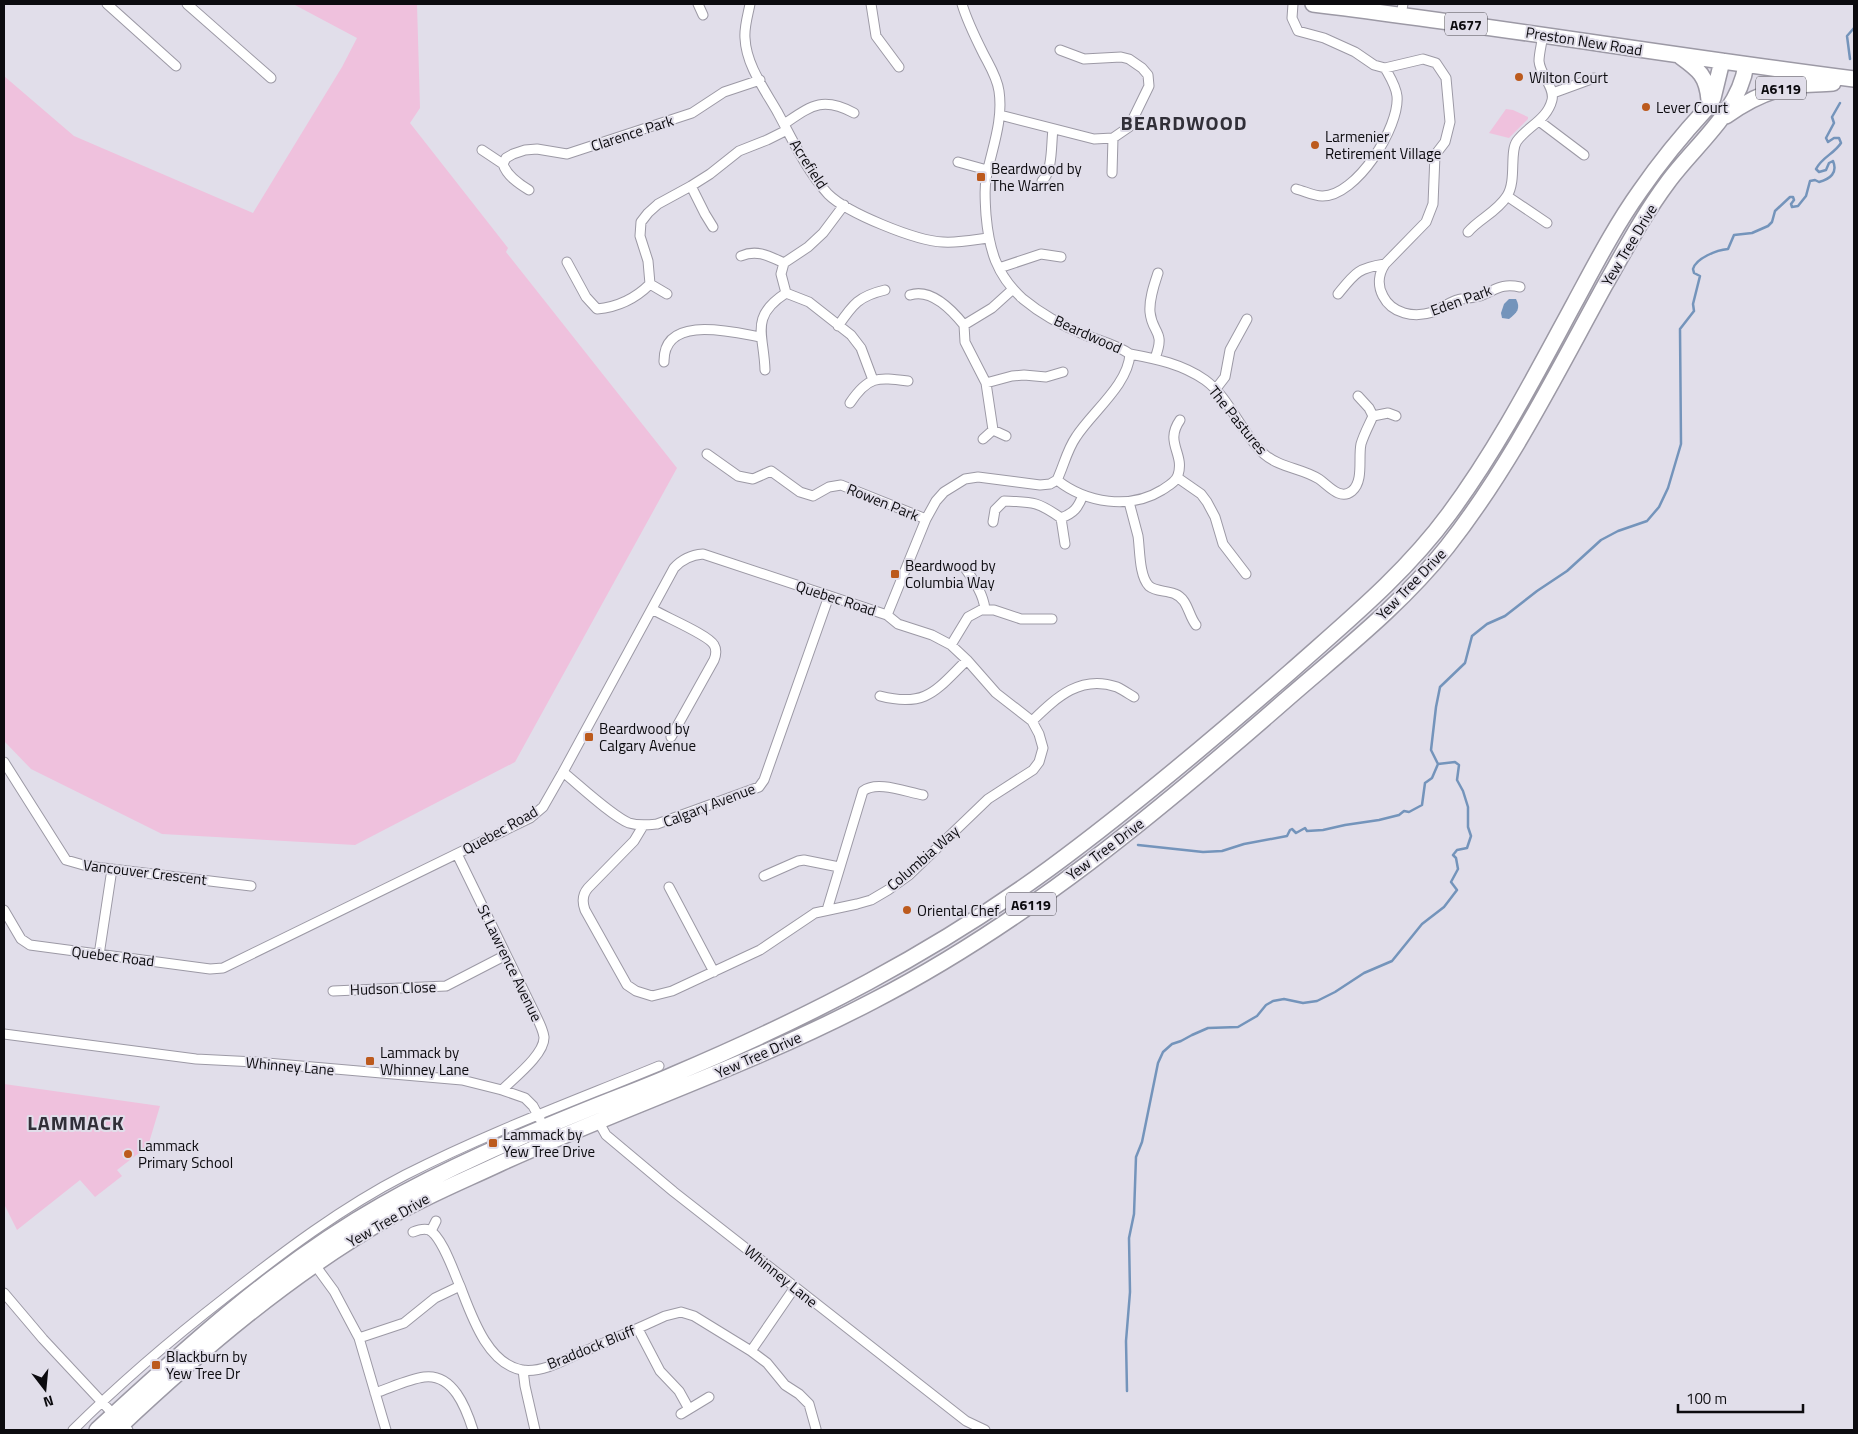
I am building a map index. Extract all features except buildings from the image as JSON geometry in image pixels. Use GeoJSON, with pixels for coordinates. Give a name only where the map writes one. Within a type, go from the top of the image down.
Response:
{"type":"FeatureCollection","features":[{"type":"Feature","properties":{"kind":"highway","name":"Preston New Road"},"geometry":{"type":"LineString","coordinates":[[1313,4],[1402,9],[1678,56],[1854,80]]}},
{"type":"Feature","properties":{"kind":"highway"},"geometry":{"type":"LineString","coordinates":[[1678,56],[1702,74],[1707,82],[1709,104]]}},
{"type":"Feature","properties":{"kind":"highway","name":"Yew Tree Drive"},"geometry":{"type":"LineString","coordinates":[[595,1114],[674,1074],[813,1011],[884,974],[953,934],[1050,868],[1154,787],[1238,717],[1376,596],[1424,546],[1478,473],[1603,250],[1637,194],[1713,98],[1722,61]]}},
{"type":"Feature","properties":{"kind":"highway","name":"Yew Tree Drive"},"geometry":{"type":"LineString","coordinates":[[120,1425],[155,1375],[239,1304],[311,1259],[337,1232],[384,1204],[444,1173],[543,1129],[671,1092],[820,1028],[894,990],[960,951],[1060,883],[1162,805],[1245,736],[1391,609],[1416,583],[1460,530],[1502,470],[1645,217],[1678,168],[1717,123],[1743,83],[1746,66]]}},
{"type":"Feature","properties":{"kind":"highway","name":"A6119"},"geometry":{"type":"LineString","coordinates":[[1717,123],[1741,106],[1780,89],[1800,85],[1854,80]]}},
{"type":"Feature","properties":{"kind":"highway"},"geometry":{"type":"LineString","coordinates":[[1402,570],[1416,583]]}},
{"type":"Feature","properties":{"kind":"highway"},"geometry":{"type":"LineString","coordinates":[[1050,868],[1060,883]]}},
{"type":"Feature","properties":{"kind":"highway"},"geometry":{"type":"LineString","coordinates":[[884,974],[894,990]]}},
{"type":"Feature","properties":{"kind":"highway","name":"A6119"},"geometry":{"type":"LineString","coordinates":[[97,1430],[120,1425]]}},
{"type":"Feature","properties":{"kind":"street"},"geometry":{"type":"LineString","coordinates":[[107,4],[176,66]]}},
{"type":"Feature","properties":{"kind":"street"},"geometry":{"type":"LineString","coordinates":[[187,4],[271,78]]}},
{"type":"Feature","properties":{"kind":"street"},"geometry":{"type":"LineString","coordinates":[[698,4],[703,15]]}},
{"type":"Feature","properties":{"kind":"street","name":"Acrefield"},"geometry":{"type":"LineString","coordinates":[[750,4],[744,35],[751,65],[785,127],[817,180],[829,195],[844,205],[887,227],[923,240],[942,242],[988,238]]}},
{"type":"Feature","properties":{"kind":"street"},"geometry":{"type":"LineString","coordinates":[[871,4],[876,36],[898,67]]}},
{"type":"Feature","properties":{"kind":"street","name":"Beardwood"},"geometry":{"type":"LineString","coordinates":[[962,4],[974,34],[994,74],[999,90],[1000,115],[987,170],[985,205],[988,238],[999,268],[1013,289],[1037,310],[1069,328],[1122,348],[1130,354],[1130,363],[1108,400],[1081,430],[1068,450],[1058,480]]}},
{"type":"Feature","properties":{"kind":"street"},"geometry":{"type":"LineString","coordinates":[[1293,4],[1292,18],[1298,31],[1324,38],[1355,52],[1374,65],[1385,68],[1423,59],[1436,63],[1446,78],[1450,122],[1445,142],[1435,155],[1433,204],[1426,222],[1385,264],[1361,269],[1354,274],[1338,294]]}},
{"type":"Feature","properties":{"kind":"street"},"geometry":{"type":"LineString","coordinates":[[1468,232],[1476,222],[1493,211],[1507,196],[1512,185],[1514,148],[1517,141],[1539,121],[1552,102],[1552,94],[1539,60],[1543,34]]}},
{"type":"Feature","properties":{"kind":"street"},"geometry":{"type":"LineString","coordinates":[[1000,115],[1094,139],[1113,138],[1129,127],[1149,86],[1148,75],[1142,68],[1129,59],[1120,57],[1084,58],[1060,50]]}},
{"type":"Feature","properties":{"kind":"street"},"geometry":{"type":"LineString","coordinates":[[1296,189],[1323,196],[1343,190],[1356,180],[1374,157],[1389,134],[1397,108],[1397,94],[1385,68]]}},
{"type":"Feature","properties":{"kind":"street"},"geometry":{"type":"LineString","coordinates":[[1552,94],[1594,78]]}},
{"type":"Feature","properties":{"kind":"street","name":"Clarence Park"},"geometry":{"type":"LineString","coordinates":[[503,164],[506,158],[525,150],[537,149],[567,154],[620,137],[692,113],[724,92],[760,80]]}},
{"type":"Feature","properties":{"kind":"street"},"geometry":{"type":"LineString","coordinates":[[567,262],[586,297],[597,309],[610,308],[638,296],[650,284],[648,261],[640,236],[641,222],[658,204],[691,186],[739,150],[767,140],[808,108],[830,104],[854,113]]}},
{"type":"Feature","properties":{"kind":"street"},"geometry":{"type":"LineString","coordinates":[[1539,121],[1584,154]]}},
{"type":"Feature","properties":{"kind":"street"},"geometry":{"type":"LineString","coordinates":[[1042,181],[1046,178],[1049,168],[1053,130]]}},
{"type":"Feature","properties":{"kind":"street"},"geometry":{"type":"LineString","coordinates":[[1112,173],[1113,138]]}},
{"type":"Feature","properties":{"kind":"street"},"geometry":{"type":"LineString","coordinates":[[482,150],[503,164],[504,169],[517,182],[529,190]]}},
{"type":"Feature","properties":{"kind":"street"},"geometry":{"type":"LineString","coordinates":[[958,162],[987,170]]}},
{"type":"Feature","properties":{"kind":"street"},"geometry":{"type":"LineString","coordinates":[[691,186],[713,227]]}},
{"type":"Feature","properties":{"kind":"street"},"geometry":{"type":"LineString","coordinates":[[1507,196],[1547,223]]}},
{"type":"Feature","properties":{"kind":"street"},"geometry":{"type":"LineString","coordinates":[[786,293],[781,274],[784,263],[823,234],[844,205]]}},
{"type":"Feature","properties":{"kind":"street"},"geometry":{"type":"LineString","coordinates":[[742,256],[750,252],[762,253],[784,263]]}},
{"type":"Feature","properties":{"kind":"street"},"geometry":{"type":"LineString","coordinates":[[999,268],[1041,254],[1061,257]]}},
{"type":"Feature","properties":{"kind":"street","name":"Eden Park"},"geometry":{"type":"LineString","coordinates":[[1385,264],[1379,279],[1381,292],[1386,302],[1396,311],[1411,314],[1432,312],[1458,300],[1479,296],[1498,287],[1510,285],[1520,287]]}},
{"type":"Feature","properties":{"kind":"street"},"geometry":{"type":"LineString","coordinates":[[1155,358],[1160,346],[1159,335],[1150,315],[1150,304],[1158,273]]}},
{"type":"Feature","properties":{"kind":"street"},"geometry":{"type":"LineString","coordinates":[[650,284],[667,294]]}},
{"type":"Feature","properties":{"kind":"street"},"geometry":{"type":"LineString","coordinates":[[964,325],[992,308],[1013,289]]}},
{"type":"Feature","properties":{"kind":"street"},"geometry":{"type":"LineString","coordinates":[[838,326],[850,307],[859,299],[885,290]]}},
{"type":"Feature","properties":{"kind":"street"},"geometry":{"type":"LineString","coordinates":[[786,293],[809,302],[838,326],[851,334],[861,348],[873,380]]}},
{"type":"Feature","properties":{"kind":"street"},"geometry":{"type":"LineString","coordinates":[[765,370],[764,352],[760,337],[762,317],[776,300],[786,293]]}},
{"type":"Feature","properties":{"kind":"street"},"geometry":{"type":"LineString","coordinates":[[910,295],[922,293],[932,296],[964,325],[965,342],[986,384],[992,430]]}},
{"type":"Feature","properties":{"kind":"street"},"geometry":{"type":"LineString","coordinates":[[1215,390],[1225,376],[1230,350],[1247,319]]}},
{"type":"Feature","properties":{"kind":"street"},"geometry":{"type":"LineString","coordinates":[[664,362],[664,353],[668,346],[677,336],[688,331],[712,328],[760,337]]}},
{"type":"Feature","properties":{"kind":"street","name":"The Pastures"},"geometry":{"type":"LineString","coordinates":[[1130,354],[1155,358],[1178,366],[1207,382],[1215,390],[1248,436],[1266,456],[1317,478],[1340,493],[1349,493],[1358,481],[1362,441],[1373,416]]}},
{"type":"Feature","properties":{"kind":"street"},"geometry":{"type":"LineString","coordinates":[[986,384],[1024,374],[1046,377],[1063,372]]}},
{"type":"Feature","properties":{"kind":"street"},"geometry":{"type":"LineString","coordinates":[[850,403],[866,384],[873,380],[891,379],[908,381]]}},
{"type":"Feature","properties":{"kind":"street"},"geometry":{"type":"LineString","coordinates":[[1358,396],[1369,408],[1373,416],[1388,414],[1396,416]]}},
{"type":"Feature","properties":{"kind":"street"},"geometry":{"type":"LineString","coordinates":[[887,614],[926,519],[936,501],[944,492],[965,479],[978,477],[1040,485],[1050,484],[1058,480],[1083,495],[1109,501],[1130,502],[1158,493],[1178,478],[1180,468],[1173,439],[1175,427],[1180,420]]}},
{"type":"Feature","properties":{"kind":"street"},"geometry":{"type":"LineString","coordinates":[[992,430],[1006,436]]}},
{"type":"Feature","properties":{"kind":"street"},"geometry":{"type":"LineString","coordinates":[[983,439],[992,430]]}},
{"type":"Feature","properties":{"kind":"street","name":"Rowen Park"},"geometry":{"type":"LineString","coordinates":[[708,454],[738,476],[752,479],[771,471],[800,492],[813,496],[829,487],[841,485],[926,519]]}},
{"type":"Feature","properties":{"kind":"street"},"geometry":{"type":"LineString","coordinates":[[1178,478],[1201,494],[1207,502],[1215,517],[1223,544],[1246,574]]}},
{"type":"Feature","properties":{"kind":"street"},"geometry":{"type":"LineString","coordinates":[[1061,518],[1072,513],[1079,505],[1083,495]]}},
{"type":"Feature","properties":{"kind":"street"},"geometry":{"type":"LineString","coordinates":[[993,522],[995,510],[1004,501],[1034,502],[1061,518],[1065,544]]}},
{"type":"Feature","properties":{"kind":"street"},"geometry":{"type":"LineString","coordinates":[[1130,502],[1144,579],[1149,586],[1156,590],[1176,594],[1186,604],[1196,625]]}},
{"type":"Feature","properties":{"kind":"street","name":"Quebec Road"},"geometry":{"type":"LineString","coordinates":[[4,910],[25,942],[39,947],[210,969],[223,968],[530,818],[537,812],[543,806],[563,772],[674,568],[680,561],[695,554],[703,554],[887,614]]}},
{"type":"Feature","properties":{"kind":"street"},"geometry":{"type":"LineString","coordinates":[[965,568],[980,590],[984,599],[985,609]]}},
{"type":"Feature","properties":{"kind":"street","name":"Calgary Avenue"},"geometry":{"type":"LineString","coordinates":[[563,772],[616,815],[628,822],[643,826],[657,824],[759,787],[764,780],[829,596]]}},
{"type":"Feature","properties":{"kind":"street"},"geometry":{"type":"LineString","coordinates":[[652,610],[704,636],[712,642],[716,653],[714,660],[671,737]]}},
{"type":"Feature","properties":{"kind":"street"},"geometry":{"type":"LineString","coordinates":[[951,645],[968,617],[981,610],[994,610],[1021,619],[1052,619]]}},
{"type":"Feature","properties":{"kind":"street","name":"Columbia Way"},"geometry":{"type":"LineString","coordinates":[[643,826],[634,841],[585,892],[582,902],[624,980],[636,992],[652,996],[664,994],[760,950],[815,914],[871,900],[909,875],[988,799],[1024,778],[1039,762],[1043,748],[1039,734],[1032,721],[996,693],[951,645],[932,635],[898,624],[887,614]]}},
{"type":"Feature","properties":{"kind":"street"},"geometry":{"type":"LineString","coordinates":[[880,696],[911,701],[923,698],[932,693],[967,660]]}},
{"type":"Feature","properties":{"kind":"street"},"geometry":{"type":"LineString","coordinates":[[1032,721],[1061,694],[1083,686],[1104,685],[1117,688],[1134,697]]}},
{"type":"Feature","properties":{"kind":"street","name":"Vancouver Crescent"},"geometry":{"type":"LineString","coordinates":[[4,762],[66,860],[86,866],[251,886]]}},
{"type":"Feature","properties":{"kind":"street"},"geometry":{"type":"LineString","coordinates":[[827,910],[863,791],[868,787],[877,785],[923,795]]}},
{"type":"Feature","properties":{"kind":"street","name":"St Lawrence Avenue"},"geometry":{"type":"LineString","coordinates":[[456,854],[537,1018],[544,1037],[540,1050],[534,1058],[502,1090]]}},
{"type":"Feature","properties":{"kind":"street"},"geometry":{"type":"LineString","coordinates":[[764,876],[804,860],[839,867]]}},
{"type":"Feature","properties":{"kind":"street"},"geometry":{"type":"LineString","coordinates":[[99,955],[112,869]]}},
{"type":"Feature","properties":{"kind":"street"},"geometry":{"type":"LineString","coordinates":[[669,888],[714,972]]}},
{"type":"Feature","properties":{"kind":"street","name":"Hudson Close"},"geometry":{"type":"LineString","coordinates":[[332,991],[446,986],[506,955]]}},
{"type":"Feature","properties":{"kind":"street","name":"Whinney Lane"},"geometry":{"type":"LineString","coordinates":[[4,1034],[196,1059],[255,1062],[462,1080],[502,1090],[524,1098],[533,1106],[543,1129]]}},
{"type":"Feature","properties":{"kind":"street"},"geometry":{"type":"LineString","coordinates":[[72,1430],[178,1334],[280,1254],[326,1222],[405,1176],[543,1129],[659,1066]]}},
{"type":"Feature","properties":{"kind":"street","name":"Whinney Lane"},"geometry":{"type":"LineString","coordinates":[[595,1114],[606,1136],[966,1422],[985,1430]]}},
{"type":"Feature","properties":{"kind":"street"},"geometry":{"type":"LineString","coordinates":[[431,1231],[436,1221]]}},
{"type":"Feature","properties":{"kind":"street"},"geometry":{"type":"LineString","coordinates":[[413,1232],[422,1229],[431,1231],[442,1246],[475,1324],[488,1345],[506,1363],[523,1370],[535,1430]]}},
{"type":"Feature","properties":{"kind":"street"},"geometry":{"type":"LineString","coordinates":[[311,1259],[334,1292],[359,1338],[386,1430]]}},
{"type":"Feature","properties":{"kind":"street"},"geometry":{"type":"LineString","coordinates":[[359,1338],[404,1323],[435,1298],[460,1286]]}},
{"type":"Feature","properties":{"kind":"street"},"geometry":{"type":"LineString","coordinates":[[794,1287],[751,1351],[767,1364],[785,1385],[799,1394],[809,1404],[816,1429]]}},
{"type":"Feature","properties":{"kind":"street"},"geometry":{"type":"LineString","coordinates":[[4,1295],[102,1402],[120,1425]]}},
{"type":"Feature","properties":{"kind":"street","name":"Braddock Bluff"},"geometry":{"type":"LineString","coordinates":[[523,1370],[552,1365],[665,1316],[680,1312],[694,1316],[751,1351]]}},
{"type":"Feature","properties":{"kind":"street"},"geometry":{"type":"LineString","coordinates":[[638,1329],[660,1371],[679,1391],[690,1408]]}},
{"type":"Feature","properties":{"kind":"street"},"geometry":{"type":"LineString","coordinates":[[375,1393],[423,1377],[433,1377],[449,1385],[456,1392],[462,1401],[473,1430]]}},
{"type":"Feature","properties":{"kind":"street"},"geometry":{"type":"LineString","coordinates":[[681,1414],[709,1397]]}},
{"type":"Feature","properties":{"kind":"shaded area"},"geometry":{"type":"Polygon","coordinates":[[[293,4],[417,4],[420,108],[410,123],[508,248],[506,252],[677,468],[515,762],[355,845],[162,834],[31,769],[4,741],[4,76],[74,136],[253,213],[342,67],[357,38],[293,4]]]}},
{"type":"Feature","properties":{"kind":"shaded area"},"geometry":{"type":"Polygon","coordinates":[[[1506,109],[1513,110],[1528,117],[1528,119],[1509,138],[1489,133],[1506,109]]]}},
{"type":"Feature","properties":{"kind":"shaded area"},"geometry":{"type":"Polygon","coordinates":[[[4,1084],[160,1106],[148,1146],[117,1170],[122,1176],[95,1197],[80,1180],[17,1230],[4,1204],[4,1084]]]}},
{"type":"Feature","properties":{"kind":"water"},"geometry":{"type":"Polygon","coordinates":[[[1509,299],[1516,299],[1517,310],[1509,319],[1502,318],[1501,313],[1504,304],[1509,299]]]}},
{"type":"Feature","properties":{"kind":"waterway"},"geometry":{"type":"LineString","coordinates":[[1850,59],[1847,36],[1854,28]]}},
{"type":"Feature","properties":{"kind":"waterway"},"geometry":{"type":"LineString","coordinates":[[1138,845],[1203,852],[1222,851],[1244,844],[1287,836],[1292,829],[1296,833],[1305,828],[1307,831],[1323,830],[1379,820],[1399,815],[1404,811],[1409,812],[1422,805],[1425,783],[1432,778],[1438,764],[1431,750],[1440,687],[1465,663],[1472,636],[1487,624],[1505,616],[1567,571],[1601,540],[1618,531],[1647,521],[1659,507],[1668,488],[1681,444],[1680,329],[1694,311],[1693,304],[1700,276],[1694,273],[1693,269],[1702,258],[1728,249],[1734,235],[1752,233],[1768,226],[1772,222],[1775,211],[1790,197],[1793,197],[1794,200],[1791,204],[1792,207],[1798,206],[1806,196],[1810,181],[1815,180],[1819,182],[1832,175],[1834,172],[1833,161],[1829,163],[1826,170],[1819,172],[1816,169],[1821,161],[1841,143],[1839,138],[1834,138],[1828,142],[1826,138],[1834,123],[1832,117],[1840,103]]}},
{"type":"Feature","properties":{"kind":"waterway"},"geometry":{"type":"LineString","coordinates":[[1127,1391],[1126,1341],[1130,1292],[1129,1238],[1134,1214],[1136,1157],[1142,1142],[1158,1063],[1163,1052],[1172,1044],[1208,1028],[1238,1027],[1257,1016],[1266,1005],[1273,1001],[1284,999],[1303,1003],[1317,1001],[1335,992],[1364,973],[1392,961],[1422,924],[1444,907],[1457,890],[1451,882],[1458,869],[1456,858],[1453,855],[1457,850],[1467,848],[1471,836],[1468,827],[1468,807],[1457,780],[1459,765],[1455,762],[1438,764]]}},
{"type":"Feature","properties":{"kind":"place","name":"Wilton Court"},"geometry":{"type":"Point","coordinates":[1519,77]}},
{"type":"Feature","properties":{"kind":"place","name":"Lever Court"},"geometry":{"type":"Point","coordinates":[1646,107]}},
{"type":"Feature","properties":{"kind":"place","name":"Larmenier Retirement Village"},"geometry":{"type":"Point","coordinates":[1315,145]}},
{"type":"Feature","properties":{"kind":"place","name":"Beardwood by The Warren"},"geometry":{"type":"Point","coordinates":[981,177]}},
{"type":"Feature","properties":{"kind":"place","name":"Beardwood by Columbia Way"},"geometry":{"type":"Point","coordinates":[895,574]}},
{"type":"Feature","properties":{"kind":"place","name":"Beardwood by Calgary Avenue"},"geometry":{"type":"Point","coordinates":[589,737]}},
{"type":"Feature","properties":{"kind":"place","name":"Oriental Chef"},"geometry":{"type":"Point","coordinates":[907,910]}},
{"type":"Feature","properties":{"kind":"place","name":"Lammack by Whinney Lane"},"geometry":{"type":"Point","coordinates":[370,1061]}},
{"type":"Feature","properties":{"kind":"place","name":"Lammack by Yew Tree Drive"},"geometry":{"type":"Point","coordinates":[493,1143]}},
{"type":"Feature","properties":{"kind":"place","name":"Lammack Primary School"},"geometry":{"type":"Point","coordinates":[128,1154]}},
{"type":"Feature","properties":{"kind":"place","name":"Blackburn by Yew Tree Dr"},"geometry":{"type":"Point","coordinates":[156,1365]}},
{"type":"Feature","properties":{"kind":"district","name":"BEARDWOOD"},"geometry":{"type":"Point","coordinates":[1184,122]}},
{"type":"Feature","properties":{"kind":"district","name":"LAMMACK"},"geometry":{"type":"Point","coordinates":[76,1122]}}]}
